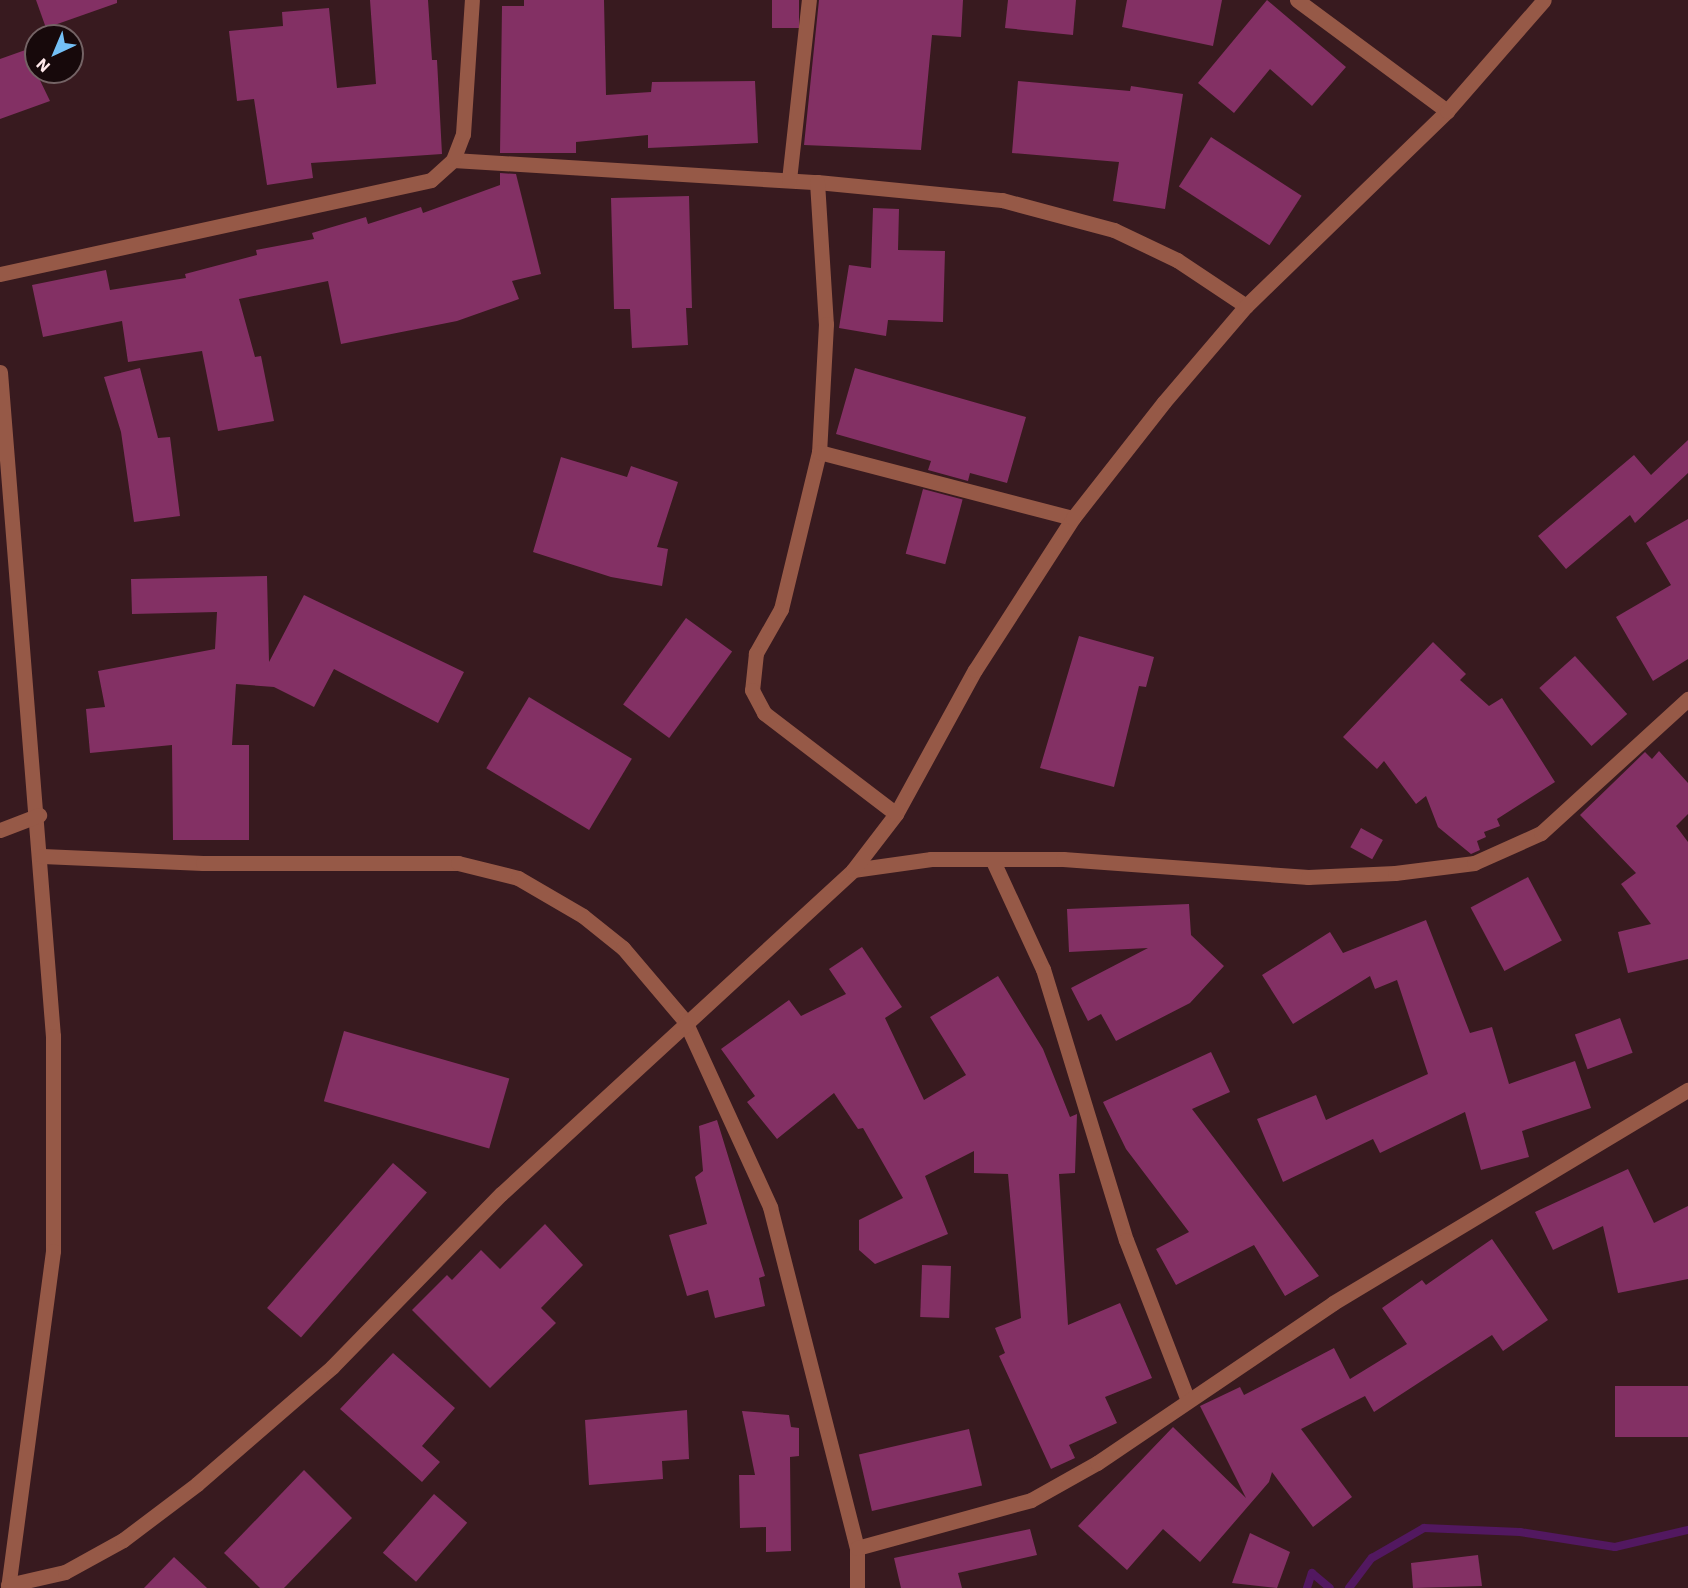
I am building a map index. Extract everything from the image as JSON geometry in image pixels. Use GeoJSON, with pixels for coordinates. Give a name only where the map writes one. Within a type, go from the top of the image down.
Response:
{"type":"FeatureCollection","features":[{"type":"Feature","properties":{"kind":"street"},"geometry":{"type":"LineString","coordinates":[[0,274],[431,180],[453,160],[464,134],[472,0]]}},
{"type":"Feature","properties":{"kind":"street"},"geometry":{"type":"LineString","coordinates":[[789,180],[809,0]]}},
{"type":"Feature","properties":{"kind":"street"},"geometry":{"type":"LineString","coordinates":[[1296,0],[1447,111]]}},
{"type":"Feature","properties":{"kind":"street"},"geometry":{"type":"LineString","coordinates":[[0,372],[39,815],[53,1036],[53,1251],[8,1586],[65,1572],[123,1540],[196,1484],[333,1367],[501,1194],[685,1021],[749,969],[853,870],[896,814],[975,670],[1073,518],[1246,306],[1447,111],[1544,0]]}},
{"type":"Feature","properties":{"kind":"street"},"geometry":{"type":"LineString","coordinates":[[453,160],[817,182],[1002,200],[1114,230],[1177,260],[1246,306]]}},
{"type":"Feature","properties":{"kind":"street"},"geometry":{"type":"LineString","coordinates":[[817,182],[826,324],[819,452],[781,609],[756,653],[752,690],[764,713],[896,814]]}},
{"type":"Feature","properties":{"kind":"street"},"geometry":{"type":"LineString","coordinates":[[819,452],[1073,518]]}},
{"type":"Feature","properties":{"kind":"street"},"geometry":{"type":"LineString","coordinates":[[853,870],[932,859],[993,861],[1063,859],[1308,877],[1395,873],[1474,862],[1541,833],[1688,699]]}},
{"type":"Feature","properties":{"kind":"street"},"geometry":{"type":"LineString","coordinates":[[0,830],[39,815]]}},
{"type":"Feature","properties":{"kind":"street"},"geometry":{"type":"LineString","coordinates":[[42,856],[203,863],[458,863],[518,878],[583,916],[623,948],[685,1021],[770,1207],[857,1548],[857,1588]]}},
{"type":"Feature","properties":{"kind":"street"},"geometry":{"type":"LineString","coordinates":[[993,861],[1043,969],[1126,1240],[1187,1398]]}},
{"type":"Feature","properties":{"kind":"street"},"geometry":{"type":"LineString","coordinates":[[857,1548],[1031,1500],[1097,1463],[1187,1398],[1333,1303],[1688,1090]]}},
{"type":"Feature","properties":{"kind":"building"},"geometry":{"type":"Polygon","coordinates":[[[36,0],[117,0],[117,3],[57,24],[45,24],[36,0]]]}},
{"type":"Feature","properties":{"kind":"building"},"geometry":{"type":"Polygon","coordinates":[[[370,0],[428,0],[432,60],[437,60],[442,154],[311,163],[313,178],[267,185],[254,99],[237,101],[229,31],[283,26],[282,12],[329,8],[337,88],[376,84],[370,0]]]}},
{"type":"Feature","properties":{"kind":"building"},"geometry":{"type":"Polygon","coordinates":[[[524,0],[604,0],[606,95],[651,92],[652,82],[755,81],[758,143],[648,148],[648,135],[576,142],[576,153],[500,153],[502,6],[524,6],[524,0]]]}},
{"type":"Feature","properties":{"kind":"building"},"geometry":{"type":"Polygon","coordinates":[[[772,0],[799,0],[799,28],[772,28],[772,0]]]}},
{"type":"Feature","properties":{"kind":"building"},"geometry":{"type":"Polygon","coordinates":[[[819,0],[963,0],[961,37],[932,35],[921,150],[804,145],[819,0]]]}},
{"type":"Feature","properties":{"kind":"building"},"geometry":{"type":"Polygon","coordinates":[[[1008,0],[1076,0],[1073,35],[1005,28],[1008,0]]]}},
{"type":"Feature","properties":{"kind":"building"},"geometry":{"type":"Polygon","coordinates":[[[1127,0],[1222,0],[1213,46],[1122,27],[1127,0]]]}},
{"type":"Feature","properties":{"kind":"building"},"geometry":{"type":"Polygon","coordinates":[[[1267,0],[1346,67],[1312,106],[1270,69],[1234,113],[1198,83],[1267,0]]]}},
{"type":"Feature","properties":{"kind":"building"},"geometry":{"type":"Polygon","coordinates":[[[24,50],[24,84],[42,84],[50,101],[0,119],[0,59],[24,50]]]}},
{"type":"Feature","properties":{"kind":"building"},"geometry":{"type":"Polygon","coordinates":[[[1018,81],[1130,91],[1131,86],[1183,94],[1165,209],[1113,201],[1119,162],[1012,153],[1018,81]]]}},
{"type":"Feature","properties":{"kind":"building"},"geometry":{"type":"Polygon","coordinates":[[[1211,137],[1302,196],[1269,245],[1179,186],[1211,137]]]}},
{"type":"Feature","properties":{"kind":"building"},"geometry":{"type":"Polygon","coordinates":[[[500,173],[516,174],[541,274],[512,281],[519,299],[457,321],[341,344],[328,281],[239,299],[255,357],[261,356],[274,421],[218,431],[202,351],[128,362],[122,321],[43,337],[32,285],[106,270],[110,290],[186,278],[185,274],[257,255],[256,250],[314,239],[312,233],[366,217],[368,224],[421,207],[423,213],[500,185],[500,173]]]}},
{"type":"Feature","properties":{"kind":"building"},"geometry":{"type":"Polygon","coordinates":[[[689,196],[692,308],[686,308],[688,345],[632,348],[630,309],[614,309],[611,198],[689,196]]]}},
{"type":"Feature","properties":{"kind":"building"},"geometry":{"type":"Polygon","coordinates":[[[873,208],[899,209],[898,250],[945,251],[943,322],[888,320],[886,336],[839,328],[849,265],[871,268],[873,208]]]}},
{"type":"Feature","properties":{"kind":"building"},"geometry":{"type":"Polygon","coordinates":[[[140,368],[158,438],[170,437],[180,516],[134,522],[121,432],[104,377],[140,368]]]}},
{"type":"Feature","properties":{"kind":"building"},"geometry":{"type":"Polygon","coordinates":[[[855,368],[1026,417],[1007,483],[970,473],[968,481],[928,470],[931,461],[836,434],[855,368]]]}},
{"type":"Feature","properties":{"kind":"building"},"geometry":{"type":"Polygon","coordinates":[[[1688,440],[1688,473],[1635,523],[1630,515],[1566,569],[1538,536],[1634,455],[1651,475],[1688,440]]]}},
{"type":"Feature","properties":{"kind":"building"},"geometry":{"type":"Polygon","coordinates":[[[561,457],[627,477],[631,466],[678,482],[657,547],[668,549],[662,586],[611,577],[533,552],[561,457]]]}},
{"type":"Feature","properties":{"kind":"building"},"geometry":{"type":"Polygon","coordinates":[[[923,489],[963,500],[945,564],[906,554],[923,489]]]}},
{"type":"Feature","properties":{"kind":"building"},"geometry":{"type":"Polygon","coordinates":[[[1688,519],[1688,659],[1653,681],[1616,617],[1671,585],[1646,543],[1688,519]]]}},
{"type":"Feature","properties":{"kind":"building"},"geometry":{"type":"Polygon","coordinates":[[[267,576],[269,662],[304,595],[464,672],[438,723],[334,669],[314,707],[274,687],[236,684],[232,745],[249,745],[249,840],[173,840],[172,745],[90,753],[86,709],[105,707],[98,671],[215,649],[217,612],[132,614],[131,579],[267,576]]]}},
{"type":"Feature","properties":{"kind":"building"},"geometry":{"type":"Polygon","coordinates":[[[686,618],[732,652],[669,738],[623,705],[686,618]]]}},
{"type":"Feature","properties":{"kind":"building"},"geometry":{"type":"Polygon","coordinates":[[[1079,636],[1154,657],[1146,687],[1139,686],[1114,787],[1040,768],[1079,636]]]}},
{"type":"Feature","properties":{"kind":"building"},"geometry":{"type":"Polygon","coordinates":[[[1433,642],[1466,674],[1460,680],[1489,706],[1502,698],[1555,782],[1497,819],[1500,826],[1484,832],[1486,837],[1477,841],[1480,850],[1471,854],[1438,827],[1426,796],[1416,804],[1384,761],[1377,769],[1343,737],[1433,642]]]}},
{"type":"Feature","properties":{"kind":"building"},"geometry":{"type":"Polygon","coordinates":[[[1575,656],[1627,714],[1592,746],[1539,688],[1575,656]]]}},
{"type":"Feature","properties":{"kind":"building"},"geometry":{"type":"Polygon","coordinates":[[[529,697],[632,759],[589,830],[486,768],[529,697]]]}},
{"type":"Feature","properties":{"kind":"building"},"geometry":{"type":"Polygon","coordinates":[[[1659,751],[1688,783],[1688,814],[1676,826],[1688,842],[1688,959],[1628,973],[1618,932],[1651,924],[1621,884],[1636,873],[1580,815],[1645,752],[1652,759],[1659,751]]]}},
{"type":"Feature","properties":{"kind":"building"},"geometry":{"type":"Polygon","coordinates":[[[1361,828],[1383,840],[1372,859],[1350,847],[1361,828]]]}},
{"type":"Feature","properties":{"kind":"building"},"geometry":{"type":"Polygon","coordinates":[[[1528,877],[1562,941],[1504,971],[1471,908],[1528,877]]]}},
{"type":"Feature","properties":{"kind":"building"},"geometry":{"type":"Polygon","coordinates":[[[1189,904],[1191,935],[1224,966],[1190,1003],[1116,1041],[1101,1014],[1088,1021],[1071,988],[1148,948],[1069,952],[1067,909],[1189,904]]]}},
{"type":"Feature","properties":{"kind":"building"},"geometry":{"type":"Polygon","coordinates":[[[1426,920],[1470,1033],[1492,1027],[1509,1084],[1575,1061],[1591,1108],[1522,1131],[1529,1157],[1481,1170],[1465,1112],[1380,1153],[1373,1139],[1283,1182],[1257,1119],[1316,1095],[1326,1120],[1428,1074],[1397,980],[1375,989],[1370,976],[1293,1024],[1262,975],[1330,932],[1343,953],[1426,920]]]}},
{"type":"Feature","properties":{"kind":"building"},"geometry":{"type":"Polygon","coordinates":[[[862,947],[902,1007],[885,1018],[924,1100],[966,1075],[930,1017],[998,976],[1043,1049],[1070,1117],[1077,1114],[1075,1173],[1059,1174],[1068,1325],[1120,1303],[1152,1378],[1105,1397],[1117,1423],[1069,1445],[1075,1458],[1051,1469],[999,1356],[1005,1353],[995,1328],[1021,1318],[1008,1174],[974,1173],[974,1151],[925,1176],[948,1234],[875,1264],[859,1250],[859,1220],[903,1198],[863,1128],[858,1129],[834,1093],[777,1139],[747,1102],[755,1096],[721,1049],[789,1000],[801,1016],[846,994],[829,969],[862,947]]]}},
{"type":"Feature","properties":{"kind":"building"},"geometry":{"type":"Polygon","coordinates":[[[1620,1018],[1633,1053],[1588,1069],[1575,1034],[1620,1018]]]}},
{"type":"Feature","properties":{"kind":"building"},"geometry":{"type":"Polygon","coordinates":[[[344,1031],[509,1078],[489,1149],[324,1101],[344,1031]]]}},
{"type":"Feature","properties":{"kind":"building"},"geometry":{"type":"Polygon","coordinates":[[[1211,1052],[1230,1092],[1192,1109],[1319,1276],[1285,1296],[1254,1245],[1176,1285],[1156,1249],[1189,1232],[1126,1149],[1103,1102],[1211,1052]]]}},
{"type":"Feature","properties":{"kind":"building"},"geometry":{"type":"Polygon","coordinates":[[[717,1120],[765,1276],[759,1278],[765,1306],[715,1318],[708,1290],[687,1296],[669,1235],[707,1224],[695,1177],[703,1171],[699,1126],[717,1120]]]}},
{"type":"Feature","properties":{"kind":"building"},"geometry":{"type":"Polygon","coordinates":[[[393,1163],[427,1193],[301,1337],[267,1308],[393,1163]]]}},
{"type":"Feature","properties":{"kind":"building"},"geometry":{"type":"Polygon","coordinates":[[[1628,1169],[1654,1223],[1688,1206],[1688,1279],[1618,1293],[1603,1226],[1553,1250],[1535,1212],[1628,1169]]]}},
{"type":"Feature","properties":{"kind":"building"},"geometry":{"type":"Polygon","coordinates":[[[545,1224],[583,1265],[541,1308],[556,1323],[490,1388],[412,1310],[447,1275],[452,1280],[481,1250],[500,1269],[545,1224]]]}},
{"type":"Feature","properties":{"kind":"building"},"geometry":{"type":"Polygon","coordinates":[[[1492,1239],[1548,1320],[1503,1351],[1492,1335],[1374,1412],[1365,1396],[1301,1429],[1352,1497],[1313,1527],[1272,1472],[1269,1482],[1200,1562],[1163,1529],[1127,1570],[1078,1526],[1173,1427],[1246,1498],[1200,1406],[1240,1387],[1244,1395],[1334,1348],[1350,1379],[1407,1344],[1382,1308],[1422,1280],[1426,1285],[1492,1239]]]}},
{"type":"Feature","properties":{"kind":"building"},"geometry":{"type":"Polygon","coordinates":[[[922,1265],[951,1266],[949,1318],[920,1317],[922,1265]]]}},
{"type":"Feature","properties":{"kind":"building"},"geometry":{"type":"Polygon","coordinates":[[[393,1353],[455,1408],[422,1446],[440,1462],[422,1482],[340,1409],[393,1353]]]}},
{"type":"Feature","properties":{"kind":"building"},"geometry":{"type":"Polygon","coordinates":[[[1615,1386],[1688,1386],[1688,1437],[1615,1437],[1615,1386]]]}},
{"type":"Feature","properties":{"kind":"building"},"geometry":{"type":"Polygon","coordinates":[[[687,1410],[689,1459],[662,1461],[663,1479],[589,1485],[585,1420],[687,1410]]]}},
{"type":"Feature","properties":{"kind":"building"},"geometry":{"type":"Polygon","coordinates":[[[742,1411],[789,1415],[791,1427],[799,1428],[799,1456],[790,1457],[791,1551],[766,1552],[766,1527],[740,1528],[739,1475],[755,1475],[742,1411]]]}},
{"type":"Feature","properties":{"kind":"building"},"geometry":{"type":"Polygon","coordinates":[[[969,1429],[982,1486],[872,1511],[859,1454],[969,1429]]]}},
{"type":"Feature","properties":{"kind":"building"},"geometry":{"type":"Polygon","coordinates":[[[304,1470],[352,1518],[284,1588],[260,1588],[224,1553],[304,1470]]]}},
{"type":"Feature","properties":{"kind":"building"},"geometry":{"type":"Polygon","coordinates":[[[434,1494],[467,1523],[416,1582],[383,1553],[434,1494]]]}},
{"type":"Feature","properties":{"kind":"building"},"geometry":{"type":"Polygon","coordinates":[[[1030,1529],[1037,1555],[958,1573],[962,1588],[901,1588],[894,1558],[1030,1529]]]}},
{"type":"Feature","properties":{"kind":"building"},"geometry":{"type":"Polygon","coordinates":[[[1250,1533],[1290,1552],[1277,1588],[1232,1583],[1250,1533]]]}},
{"type":"Feature","properties":{"kind":"building"},"geometry":{"type":"Polygon","coordinates":[[[1478,1555],[1482,1586],[1413,1588],[1411,1563],[1478,1555]]]}},
{"type":"Feature","properties":{"kind":"building"},"geometry":{"type":"Polygon","coordinates":[[[174,1557],[207,1588],[144,1588],[174,1557]]]}},
{"type":"Feature","properties":{"kind":"waterway"},"geometry":{"type":"LineString","coordinates":[[1349,1588],[1372,1558],[1424,1528],[1520,1532],[1615,1547],[1688,1530]]}},
{"type":"Feature","properties":{"kind":"waterway"},"geometry":{"type":"LineString","coordinates":[[1307,1588],[1312,1573],[1330,1588]]}}]}
